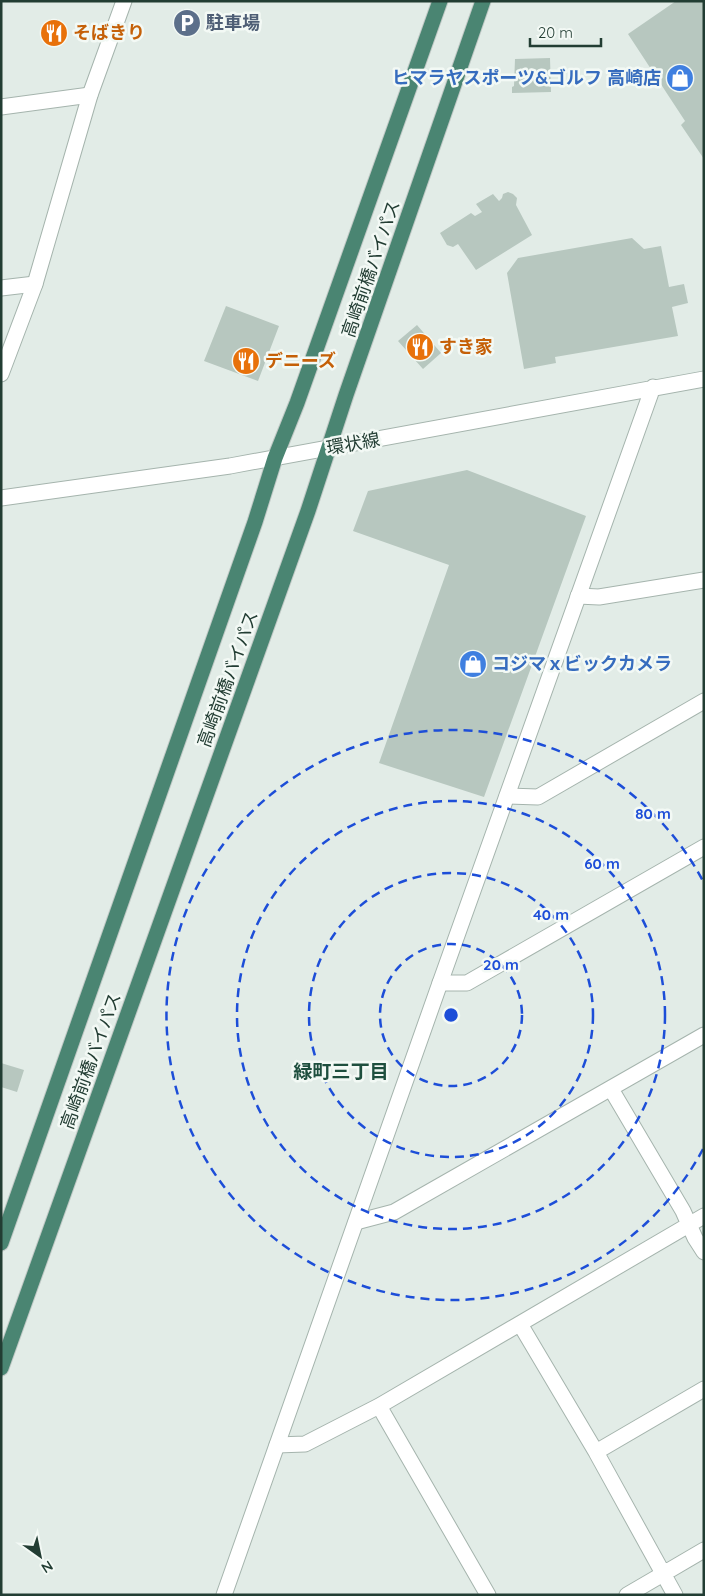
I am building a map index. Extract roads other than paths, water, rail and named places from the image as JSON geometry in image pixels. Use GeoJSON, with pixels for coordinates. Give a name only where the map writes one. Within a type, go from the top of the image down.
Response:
{"type":"FeatureCollection","features":[{"type":"Feature","properties":{"kind":"highway","name":"高崎前橋バイパス"},"geometry":{"type":"LineString","coordinates":[[1,1243],[255,522],[275,458],[440,1]]}},
{"type":"Feature","properties":{"kind":"highway","name":"高崎前橋バイパス"},"geometry":{"type":"LineString","coordinates":[[1,1368],[330,448],[346,395],[484,1]]}},
{"type":"Feature","properties":{"kind":"street"},"geometry":{"type":"LineString","coordinates":[[1,374],[35,284],[90,95],[124,1]]}},
{"type":"Feature","properties":{"kind":"street"},"geometry":{"type":"LineString","coordinates":[[1,107],[90,95]]}},
{"type":"Feature","properties":{"kind":"street"},"geometry":{"type":"LineString","coordinates":[[1,288],[35,284]]}},
{"type":"Feature","properties":{"kind":"street","name":"環状線"},"geometry":{"type":"LineString","coordinates":[[1,498],[230,466],[704,379]]}},
{"type":"Feature","properties":{"kind":"street"},"geometry":{"type":"LineString","coordinates":[[224,1595],[653,387]]}},
{"type":"Feature","properties":{"kind":"street"},"geometry":{"type":"LineString","coordinates":[[578,596],[599,597],[704,580]]}},
{"type":"Feature","properties":{"kind":"street"},"geometry":{"type":"LineString","coordinates":[[508,796],[538,797],[704,701]]}},
{"type":"Feature","properties":{"kind":"street"},"geometry":{"type":"LineString","coordinates":[[440,983],[467,983],[704,847]]}},
{"type":"Feature","properties":{"kind":"street"},"geometry":{"type":"LineString","coordinates":[[356,1222],[394,1212],[704,1035]]}},
{"type":"Feature","properties":{"kind":"street"},"geometry":{"type":"LineString","coordinates":[[610,1089],[690,1224],[695,1238],[704,1252]]}},
{"type":"Feature","properties":{"kind":"street"},"geometry":{"type":"LineString","coordinates":[[277,1445],[305,1444],[379,1406],[704,1216]]}},
{"type":"Feature","properties":{"kind":"street"},"geometry":{"type":"LineString","coordinates":[[520,1324],[596,1452],[674,1595]]}},
{"type":"Feature","properties":{"kind":"street"},"geometry":{"type":"LineString","coordinates":[[596,1452],[704,1389]]}},
{"type":"Feature","properties":{"kind":"street"},"geometry":{"type":"LineString","coordinates":[[379,1406],[488,1595]]}},
{"type":"Feature","properties":{"kind":"street"},"geometry":{"type":"LineString","coordinates":[[626,1595],[704,1550]]}},
{"type":"Feature","properties":{"kind":"place","name":"駐車場"},"geometry":{"type":"Point","coordinates":[187,23]}},
{"type":"Feature","properties":{"kind":"place","name":"そばきり"},"geometry":{"type":"Point","coordinates":[54,33]}},
{"type":"Feature","properties":{"kind":"place","name":"ヒマラヤスポーツ&ゴルフ 高崎店"},"geometry":{"type":"Point","coordinates":[680,78]}},
{"type":"Feature","properties":{"kind":"place","name":"すき家"},"geometry":{"type":"Point","coordinates":[420,347]}},
{"type":"Feature","properties":{"kind":"place","name":"デニーズ"},"geometry":{"type":"Point","coordinates":[246,361]}},
{"type":"Feature","properties":{"kind":"place","name":"コジマｘビックカメラ"},"geometry":{"type":"Point","coordinates":[473,664]}},
{"type":"Feature","properties":{"kind":"district","name":"緑町三丁目"},"geometry":{"type":"Point","coordinates":[341,1071]}}]}
